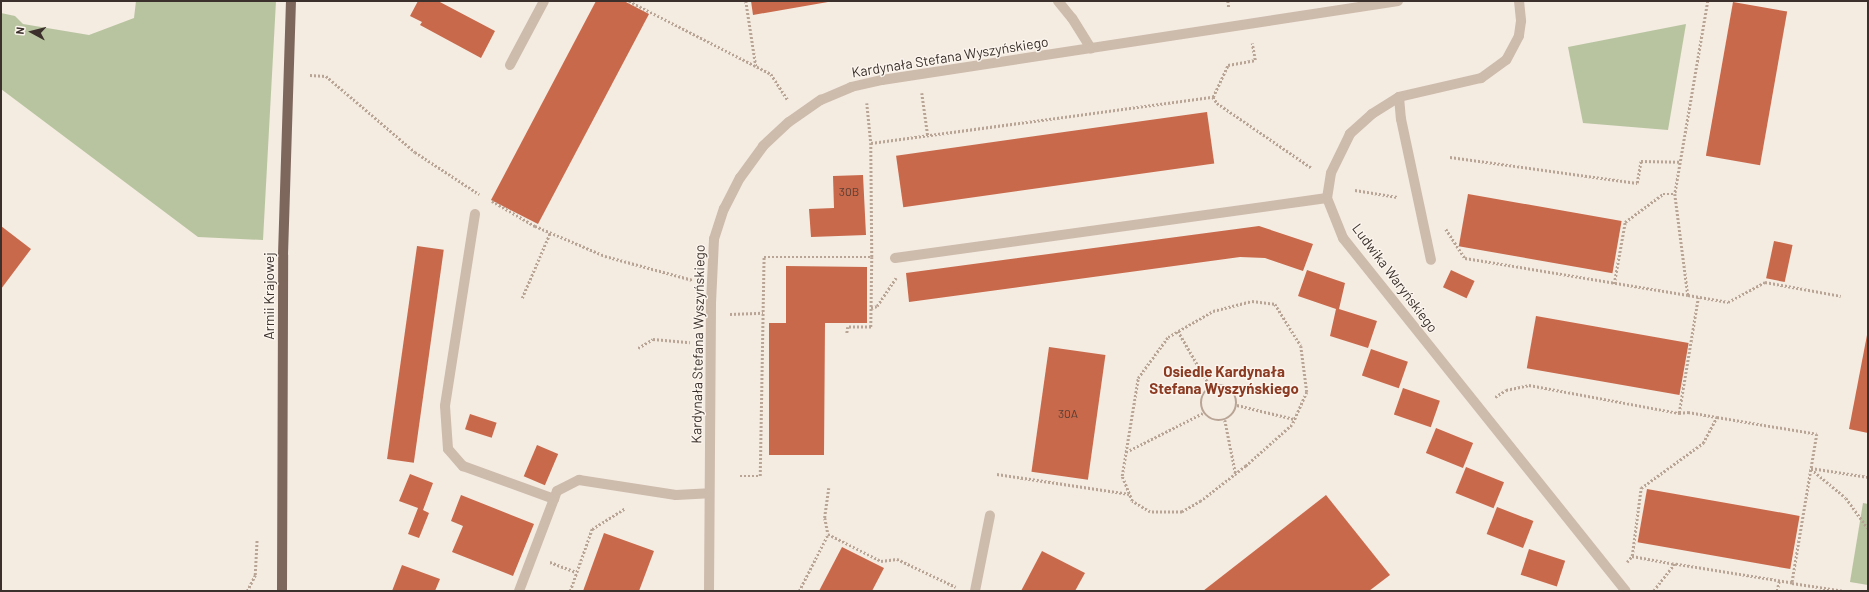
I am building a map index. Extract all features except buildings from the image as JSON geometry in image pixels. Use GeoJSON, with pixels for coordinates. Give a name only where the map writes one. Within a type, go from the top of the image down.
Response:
{"type":"FeatureCollection","features":[{"type":"Feature","properties":{"kind":"main road","name":"Armii Krajowej"},"geometry":{"type":"LineString","coordinates":[[282,591],[283,255],[291,1]]}},
{"type":"Feature","properties":{"kind":"street"},"geometry":{"type":"LineString","coordinates":[[510,65],[544,1]]}},
{"type":"Feature","properties":{"kind":"street"},"geometry":{"type":"LineString","coordinates":[[1058,1],[1072,18],[1091,48]]}},
{"type":"Feature","properties":{"kind":"street","name":"Kardynała Stefana Wyszyńskiego"},"geometry":{"type":"LineString","coordinates":[[709,591],[709,493],[714,239],[724,209],[740,178],[763,146],[789,122],[814,104],[851,87],[1091,48],[1398,1]]}},
{"type":"Feature","properties":{"kind":"street"},"geometry":{"type":"LineString","coordinates":[[895,258],[1327,198],[1331,173],[1350,134],[1372,114],[1399,97],[1481,78],[1506,60],[1519,36],[1522,21],[1519,1]]}},
{"type":"Feature","properties":{"kind":"street"},"geometry":{"type":"LineString","coordinates":[[1399,97],[1401,119],[1431,260]]}},
{"type":"Feature","properties":{"kind":"street","name":"Ludwika Waryńskiego"},"geometry":{"type":"LineString","coordinates":[[1327,198],[1348,244],[1626,591]]}},
{"type":"Feature","properties":{"kind":"street"},"geometry":{"type":"LineString","coordinates":[[475,214],[445,406],[448,449],[463,466],[554,500]]}},
{"type":"Feature","properties":{"kind":"street"},"geometry":{"type":"LineString","coordinates":[[519,591],[557,492],[579,480],[676,495],[709,493]]}},
{"type":"Feature","properties":{"kind":"street"},"geometry":{"type":"LineString","coordinates":[[975,591],[990,515]]}},
{"type":"Feature","properties":{"kind":"path"},"geometry":{"type":"LineString","coordinates":[[629,1],[771,74],[789,100]]}},
{"type":"Feature","properties":{"kind":"path"},"geometry":{"type":"LineString","coordinates":[[746,1],[756,67]]}},
{"type":"Feature","properties":{"kind":"path"},"geometry":{"type":"LineString","coordinates":[[1688,295],[1675,194],[1708,1]]}},
{"type":"Feature","properties":{"kind":"path"},"geometry":{"type":"LineString","coordinates":[[1213,97],[1228,65],[1254,60],[1251,38]]}},
{"type":"Feature","properties":{"kind":"path"},"geometry":{"type":"LineString","coordinates":[[310,75],[326,76],[415,152],[484,196]]}},
{"type":"Feature","properties":{"kind":"path"},"geometry":{"type":"LineString","coordinates":[[922,93],[928,136]]}},
{"type":"Feature","properties":{"kind":"path"},"geometry":{"type":"LineString","coordinates":[[871,143],[1213,97]]}},
{"type":"Feature","properties":{"kind":"path"},"geometry":{"type":"LineString","coordinates":[[1213,97],[1217,104],[1294,157]]}},
{"type":"Feature","properties":{"kind":"path"},"geometry":{"type":"LineString","coordinates":[[847,333],[848,327],[871,327],[871,143],[867,101]]}},
{"type":"Feature","properties":{"kind":"path"},"geometry":{"type":"LineString","coordinates":[[1450,157],[1637,182],[1641,161],[1680,162]]}},
{"type":"Feature","properties":{"kind":"path"},"geometry":{"type":"LineString","coordinates":[[1355,190],[1419,201]]}},
{"type":"Feature","properties":{"kind":"path"},"geometry":{"type":"LineString","coordinates":[[1614,284],[1625,222],[1663,194],[1675,194]]}},
{"type":"Feature","properties":{"kind":"path"},"geometry":{"type":"LineString","coordinates":[[490,200],[550,233],[605,256],[693,280]]}},
{"type":"Feature","properties":{"kind":"path"},"geometry":{"type":"LineString","coordinates":[[1445,228],[1466,258],[1614,284],[1728,302],[1766,282],[1841,296]]}},
{"type":"Feature","properties":{"kind":"path"},"geometry":{"type":"LineString","coordinates":[[522,298],[550,233]]}},
{"type":"Feature","properties":{"kind":"path"},"geometry":{"type":"LineString","coordinates":[[872,308],[877,306],[912,256]]}},
{"type":"Feature","properties":{"kind":"path"},"geometry":{"type":"LineString","coordinates":[[740,476],[760,476],[764,257],[872,257]]}},
{"type":"Feature","properties":{"kind":"path"},"geometry":{"type":"LineString","coordinates":[[1679,413],[1698,298]]}},
{"type":"Feature","properties":{"kind":"path"},"geometry":{"type":"LineString","coordinates":[[1252,301],[1275,304],[1301,346],[1307,392],[1292,424],[1236,475],[1201,501],[1182,512],[1150,512],[1132,501],[1129,494],[1122,476],[1125,452],[1138,378],[1168,337],[1178,332],[1213,311],[1252,301]]}},
{"type":"Feature","properties":{"kind":"path"},"geometry":{"type":"LineString","coordinates":[[728,314],[763,313]]}},
{"type":"Feature","properties":{"kind":"path"},"geometry":{"type":"LineString","coordinates":[[1178,332],[1210,386]]}},
{"type":"Feature","properties":{"kind":"path"},"geometry":{"type":"LineString","coordinates":[[638,348],[652,339],[693,342]]}},
{"type":"Feature","properties":{"kind":"path"},"geometry":{"type":"LineString","coordinates":[[1221,384],[1232,389],[1236,394],[1237,405],[1233,414],[1225,420],[1213,420],[1203,413],[1200,401],[1210,386],[1221,384]]}},
{"type":"Feature","properties":{"kind":"path"},"geometry":{"type":"LineString","coordinates":[[1493,398],[1506,390],[1530,385],[1679,413],[1688,412],[1817,434],[1792,583]]}},
{"type":"Feature","properties":{"kind":"path"},"geometry":{"type":"LineString","coordinates":[[1237,405],[1294,419]]}},
{"type":"Feature","properties":{"kind":"path"},"geometry":{"type":"LineString","coordinates":[[1125,452],[1203,413]]}},
{"type":"Feature","properties":{"kind":"path"},"geometry":{"type":"LineString","coordinates":[[1625,564],[1632,556],[1641,488],[1703,443],[1717,417]]}},
{"type":"Feature","properties":{"kind":"path"},"geometry":{"type":"LineString","coordinates":[[1225,420],[1236,475]]}},
{"type":"Feature","properties":{"kind":"path"},"geometry":{"type":"LineString","coordinates":[[1811,468],[1868,477]]}},
{"type":"Feature","properties":{"kind":"path"},"geometry":{"type":"LineString","coordinates":[[1811,468],[1846,498],[1868,528]]}},
{"type":"Feature","properties":{"kind":"path"},"geometry":{"type":"LineString","coordinates":[[997,474],[1129,494]]}},
{"type":"Feature","properties":{"kind":"path"},"geometry":{"type":"LineString","coordinates":[[800,591],[828,534],[824,518],[829,488]]}},
{"type":"Feature","properties":{"kind":"path"},"geometry":{"type":"LineString","coordinates":[[570,591],[592,529],[626,508]]}},
{"type":"Feature","properties":{"kind":"path"},"geometry":{"type":"LineString","coordinates":[[828,534],[881,561],[897,560],[959,588]]}},
{"type":"Feature","properties":{"kind":"path"},"geometry":{"type":"LineString","coordinates":[[247,591],[255,575],[257,540]]}},
{"type":"Feature","properties":{"kind":"path"},"geometry":{"type":"LineString","coordinates":[[532,556],[576,572]]}},
{"type":"Feature","properties":{"kind":"path"},"geometry":{"type":"LineString","coordinates":[[1632,556],[1844,591]]}},
{"type":"Feature","properties":{"kind":"path"},"geometry":{"type":"LineString","coordinates":[[1654,591],[1675,564]]}},
{"type":"Feature","properties":{"kind":"path"},"geometry":{"type":"LineString","coordinates":[[1777,591],[1779,581]]}},
{"type":"Feature","properties":{"kind":"green space"},"geometry":{"type":"Polygon","coordinates":[[[136,1],[276,1],[263,240],[198,237],[1,89],[1,13],[15,16],[23,24],[89,35],[134,18],[136,1]]]}},
{"type":"Feature","properties":{"kind":"green space"},"geometry":{"type":"Polygon","coordinates":[[[1686,24],[1668,130],[1583,123],[1568,47],[1686,24]]]}},
{"type":"Feature","properties":{"kind":"green space"},"geometry":{"type":"Polygon","coordinates":[[[1863,503],[1868,504],[1868,585],[1850,582],[1863,503]]]}},
{"type":"Feature","properties":{"kind":"district","name":"Osiedle Kardynała Stefana Wyszyńskiego"},"geometry":{"type":"Point","coordinates":[1224,380]}}]}
